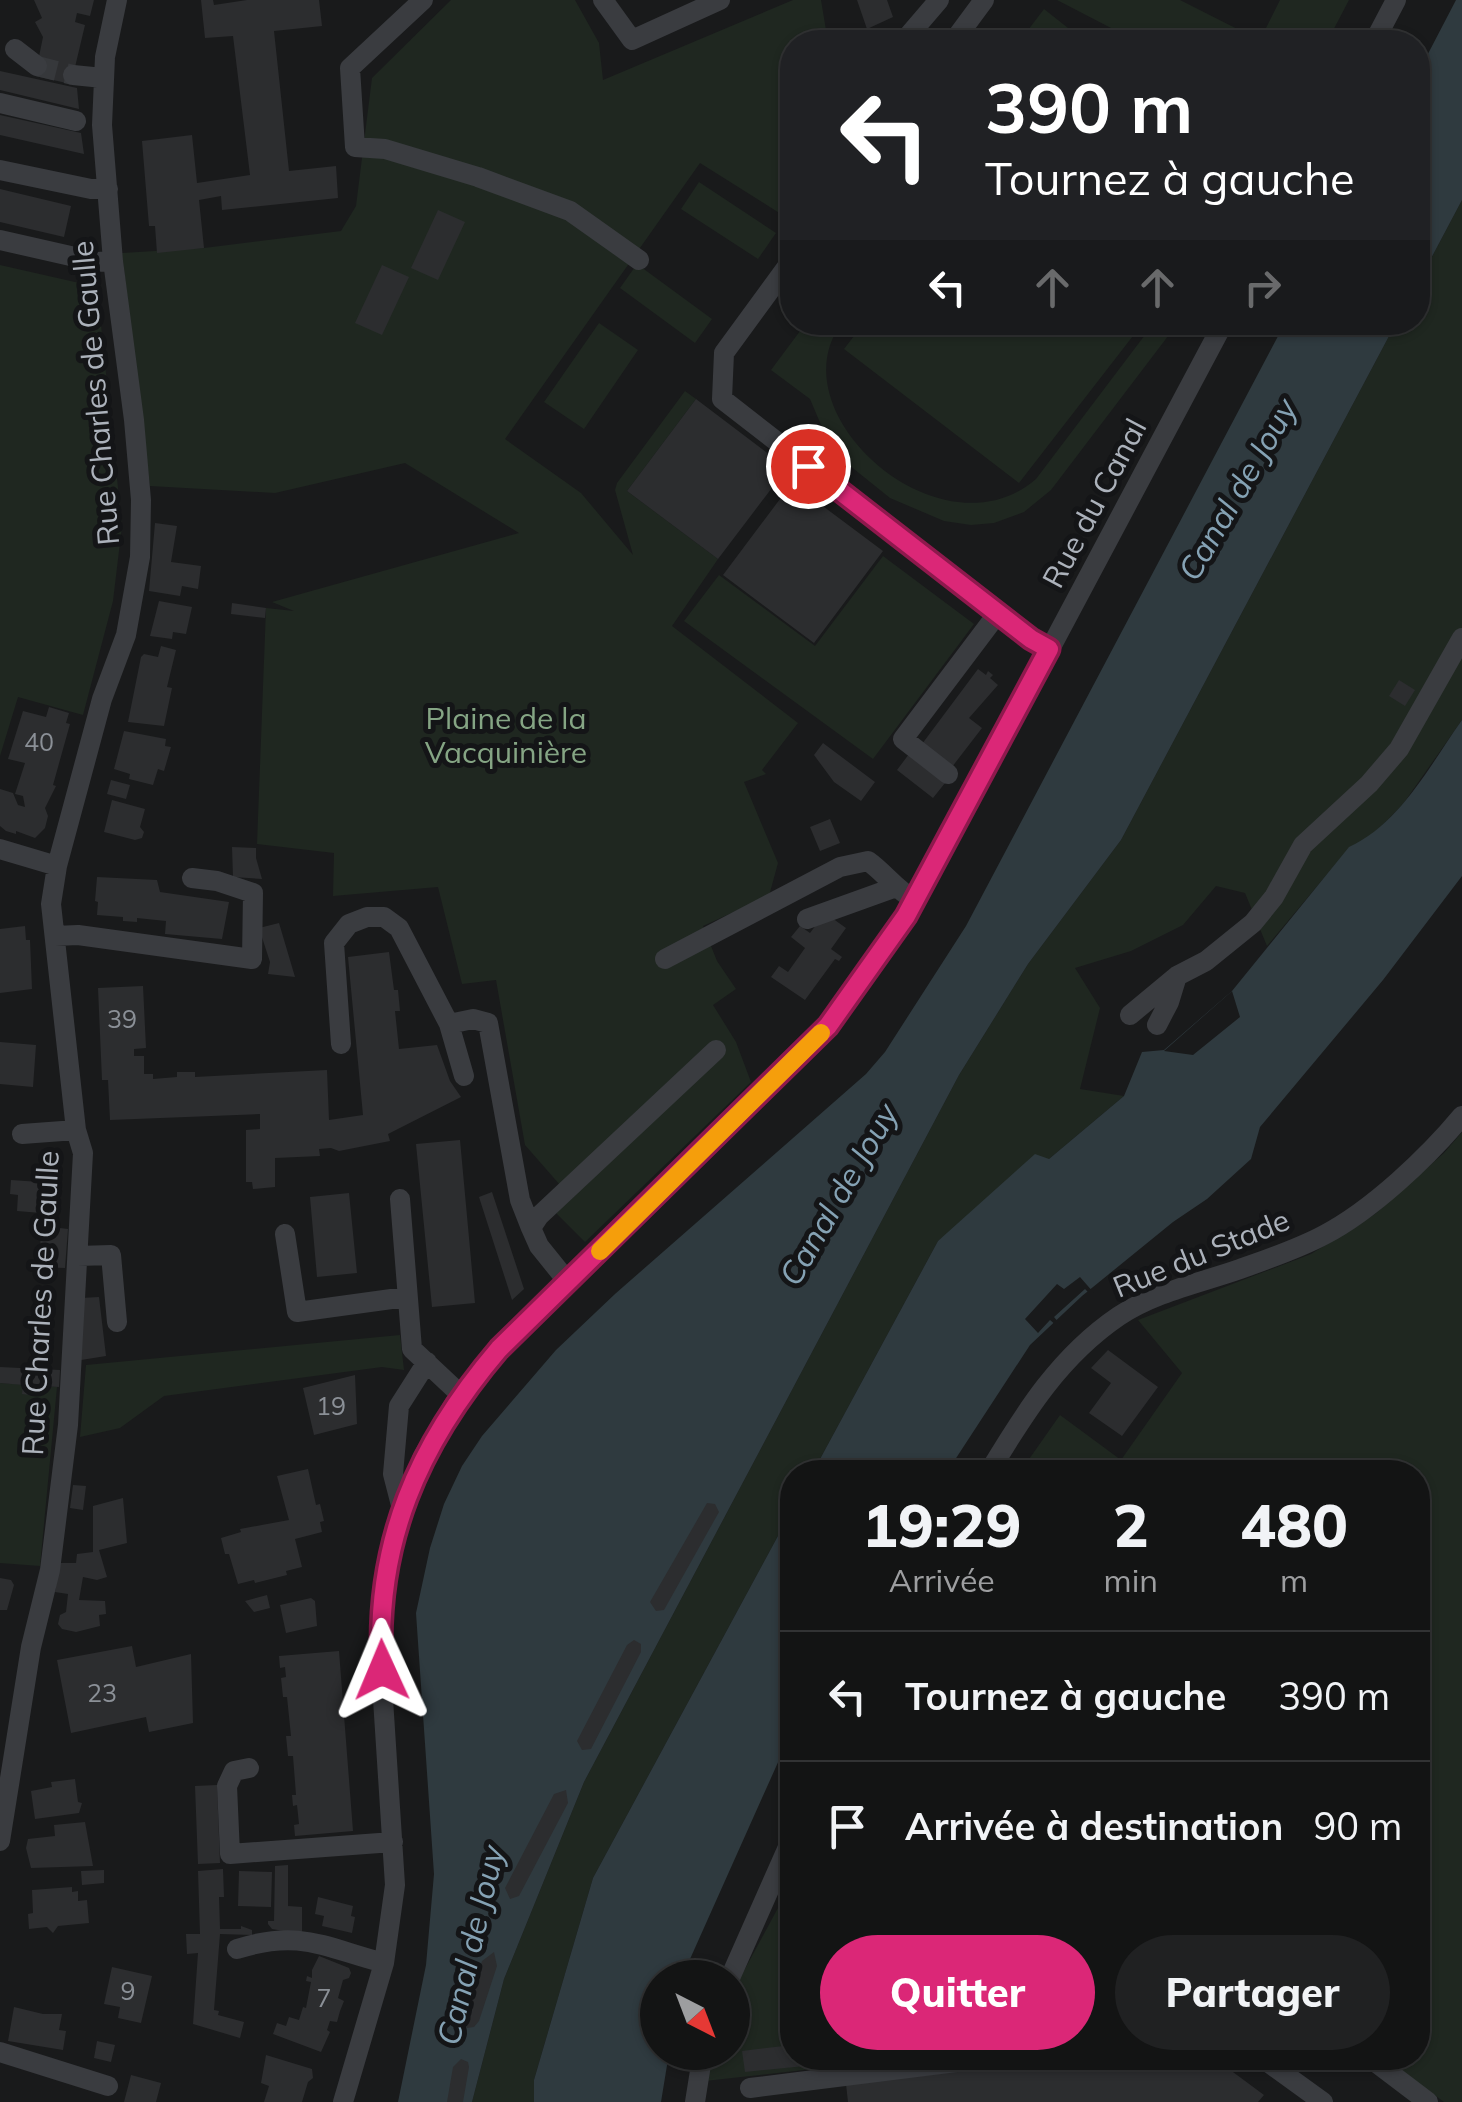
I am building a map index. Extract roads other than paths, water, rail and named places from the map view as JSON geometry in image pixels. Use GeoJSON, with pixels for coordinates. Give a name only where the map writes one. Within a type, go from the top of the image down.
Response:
{"type":"FeatureCollection","features":[{"type":"Feature","properties":{"kind":"street","name":"Rue Charles de Gaulle"},"geometry":{"type":"LineString","coordinates":[[0,1841],[6,1778],[50,1570],[68,1425],[78,1256],[83,1153],[76,1130],[51,904],[57,866],[102,699],[126,635],[140,558],[141,500],[134,420],[102,124],[102,78],[117,0]]}},
{"type":"Feature","properties":{"kind":"street"},"geometry":{"type":"LineString","coordinates":[[422,0],[350,68],[355,147],[404,155],[478,177],[570,211],[639,260]]}},
{"type":"Feature","properties":{"kind":"street"},"geometry":{"type":"LineString","coordinates":[[603,0],[632,40],[720,0]]}},
{"type":"Feature","properties":{"kind":"street"},"geometry":{"type":"LineString","coordinates":[[913,30],[939,0]]}},
{"type":"Feature","properties":{"kind":"street"},"geometry":{"type":"LineString","coordinates":[[962,30],[984,0]]}},
{"type":"Feature","properties":{"kind":"street"},"geometry":{"type":"LineString","coordinates":[[1380,30],[1396,0]]}},
{"type":"Feature","properties":{"kind":"street"},"geometry":{"type":"LineString","coordinates":[[16,49],[36,66]]}},
{"type":"Feature","properties":{"kind":"street"},"geometry":{"type":"LineString","coordinates":[[74,75],[102,78]]}},
{"type":"Feature","properties":{"kind":"street"},"geometry":{"type":"LineString","coordinates":[[0,103],[76,121]]}},
{"type":"Feature","properties":{"kind":"street"},"geometry":{"type":"LineString","coordinates":[[0,170],[91,190],[108,189]]}},
{"type":"Feature","properties":{"kind":"street"},"geometry":{"type":"LineString","coordinates":[[0,240],[97,262],[114,260]]}},
{"type":"Feature","properties":{"kind":"street"},"geometry":{"type":"LineString","coordinates":[[780,276],[724,352],[722,400],[1049,649]]}},
{"type":"Feature","properties":{"kind":"street","name":"Rue du Canal"},"geometry":{"type":"LineString","coordinates":[[343,2102],[384,1962],[395,1884],[380,1637],[390,1552],[423,1456],[460,1394],[499,1349],[828,1026],[858,988],[915,900],[1217,335]]}},
{"type":"Feature","properties":{"kind":"street"},"geometry":{"type":"LineString","coordinates":[[948,774],[902,739],[998,613]]}},
{"type":"Feature","properties":{"kind":"street"},"geometry":{"type":"LineString","coordinates":[[1130,1015],[1177,976],[1206,962],[1253,923],[1274,896],[1302,844],[1369,784],[1399,748],[1462,638]]}},
{"type":"Feature","properties":{"kind":"street"},"geometry":{"type":"LineString","coordinates":[[0,849],[57,866]]}},
{"type":"Feature","properties":{"kind":"street"},"geometry":{"type":"LineString","coordinates":[[665,959],[840,867],[868,861],[915,900]]}},
{"type":"Feature","properties":{"kind":"street"},"geometry":{"type":"LineString","coordinates":[[54,936],[78,934],[252,959],[253,893],[217,880],[192,878]]}},
{"type":"Feature","properties":{"kind":"street"},"geometry":{"type":"LineString","coordinates":[[807,919],[896,886]]}},
{"type":"Feature","properties":{"kind":"street"},"geometry":{"type":"LineString","coordinates":[[340,1044],[334,943],[349,924],[384,917],[399,928],[449,1024],[464,1076]]}},
{"type":"Feature","properties":{"kind":"street"},"geometry":{"type":"LineString","coordinates":[[1158,1025],[1177,976]]}},
{"type":"Feature","properties":{"kind":"street"},"geometry":{"type":"LineString","coordinates":[[449,1024],[473,1019],[488,1023],[520,1200],[539,1246],[568,1282]]}},
{"type":"Feature","properties":{"kind":"street"},"geometry":{"type":"LineString","coordinates":[[531,1228],[538,1216],[716,1050]]}},
{"type":"Feature","properties":{"kind":"street","name":"Rue du Stade"},"geometry":{"type":"LineString","coordinates":[[997,1460],[1048,1378],[1121,1314],[1327,1234],[1402,1177],[1438,1145],[1462,1116]]}},
{"type":"Feature","properties":{"kind":"street"},"geometry":{"type":"LineString","coordinates":[[22,1134],[76,1130]]}},
{"type":"Feature","properties":{"kind":"street"},"geometry":{"type":"LineString","coordinates":[[400,1200],[412,1349],[460,1394]]}},
{"type":"Feature","properties":{"kind":"street"},"geometry":{"type":"LineString","coordinates":[[286,1234],[297,1312],[406,1297]]}},
{"type":"Feature","properties":{"kind":"street"},"geometry":{"type":"LineString","coordinates":[[78,1256],[111,1256],[118,1322]]}},
{"type":"Feature","properties":{"kind":"street"},"geometry":{"type":"LineString","coordinates":[[402,1509],[393,1474],[399,1406],[427,1362]]}},
{"type":"Feature","properties":{"kind":"street"},"geometry":{"type":"LineString","coordinates":[[249,1768],[234,1771],[227,1786],[230,1854],[393,1842]]}},
{"type":"Feature","properties":{"kind":"street"},"geometry":{"type":"LineString","coordinates":[[738,1960],[780,1865]]}},
{"type":"Feature","properties":{"kind":"street"},"geometry":{"type":"LineString","coordinates":[[237,1949],[269,1939],[300,1938],[384,1962]]}},
{"type":"Feature","properties":{"kind":"street"},"geometry":{"type":"LineString","coordinates":[[0,2052],[108,2086]]}},
{"type":"Feature","properties":{"kind":"street"},"geometry":{"type":"LineString","coordinates":[[695,2102],[700,2070]]}},
{"type":"Feature","properties":{"kind":"street"},"geometry":{"type":"LineString","coordinates":[[750,2088],[893,2070]]}},
{"type":"Feature","properties":{"kind":"street"},"geometry":{"type":"LineString","coordinates":[[1279,2070],[1323,2102]]}},
{"type":"Feature","properties":{"kind":"street"},"geometry":{"type":"LineString","coordinates":[[1386,2070],[1428,2102]]}},
{"type":"Feature","properties":{"kind":"water"},"geometry":{"type":"Polygon","coordinates":[[[1456,0],[1462,0],[1462,200],[1430,260],[1430,50],[1456,0]]]}},
{"type":"Feature","properties":{"kind":"water","name":"Canal de Jouy"},"geometry":{"type":"Polygon","coordinates":[[[1279,335],[1390,335],[1121,840],[1028,964],[959,1075],[584,1782],[504,1979],[472,2102],[398,2102],[426,1965],[434,1874],[416,1613],[430,1548],[462,1466],[482,1436],[556,1350],[866,1074],[885,1052],[966,926],[1279,335]]]}},
{"type":"Feature","properties":{"kind":"water"},"geometry":{"type":"Polygon","coordinates":[[[1462,720],[1462,876],[1383,980],[1260,1127],[1251,1159],[1207,1199],[1082,1296],[1030,1345],[955,1460],[819,1460],[938,1241],[1035,1154],[1049,1159],[1124,1096],[1142,1052],[1164,1050],[1232,991],[1349,847],[1384,824],[1426,774],[1462,720]]]}},
{"type":"Feature","properties":{"kind":"water"},"geometry":{"type":"Polygon","coordinates":[[[780,1532],[780,1758],[690,1960],[640,1960],[640,2070],[666,2070],[661,2102],[534,2102],[534,2080],[593,1878],[780,1532]]]}},
{"type":"Feature","properties":{"kind":"tunnel"},"geometry":{"type":"LineString","coordinates":[[37,66],[73,75]]}},
{"type":"Feature","properties":{"kind":"park label","name":"Plaine de la Vacquinière"},"geometry":{"type":"Point","coordinates":[506,735]}}]}
